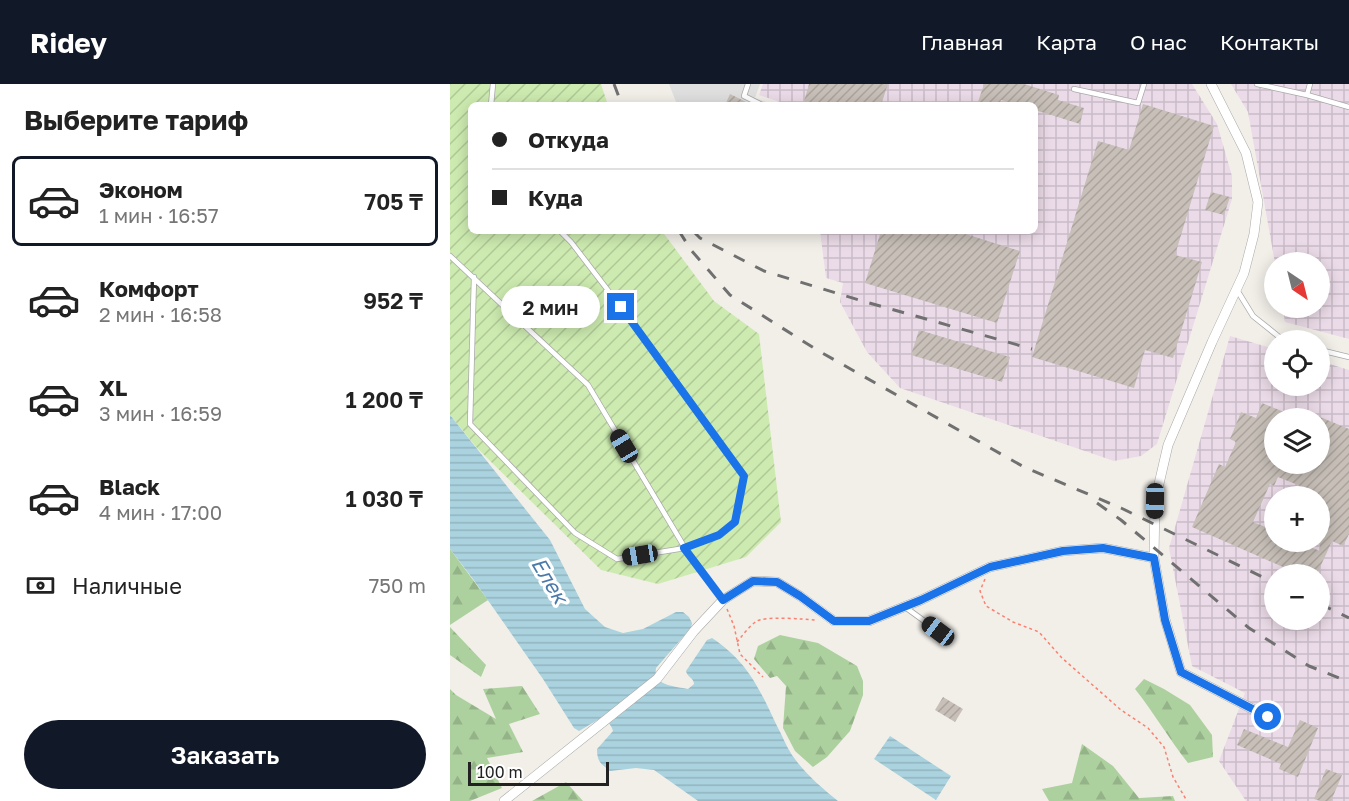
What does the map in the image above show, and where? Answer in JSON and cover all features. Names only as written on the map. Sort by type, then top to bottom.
[{"type":"street","points":[[1210,84],[1246,153],[1258,202],[1254,234],[1244,273],[1168,445],[1155,501],[1154,558],[1165,620],[1181,672],[1268,717]]},
{"type":"street","points":[[504,801],[657,679],[694,631],[723,600],[753,581],[777,582],[834,621],[869,621],[905,607],[990,567],[1063,551],[1103,548],[1154,558]]},
{"type":"lane","points":[[491,102],[493,84]]},
{"type":"lane","points":[[748,84],[744,96],[756,102]]},
{"type":"lane","points":[[1074,89],[1138,103],[1144,84]]},
{"type":"lane","points":[[1257,84],[1349,107]]},
{"type":"lane","points":[[1307,96],[1310,84]]},
{"type":"lane","points":[[474,277],[470,424],[575,533],[618,559],[684,548],[719,535],[735,522],[744,476],[633,323],[572,242],[563,234]]},
{"type":"lane","points":[[450,256],[588,385],[684,548],[723,600]]},
{"type":"lane","points":[[1236,290],[1253,316],[1270,330]]},
{"type":"lane","points":[[1330,352],[1349,357]]},
{"type":"lane","points":[[905,607],[938,631]]},
{"type":"path","points":[[990,567],[980,591],[986,606],[1013,622],[1039,632],[1062,658],[1121,710],[1148,728],[1164,747],[1173,777],[1187,801]]},
{"type":"path","points":[[723,600],[734,626],[740,654],[763,677]]},
{"type":"path","points":[[737,642],[747,629],[759,620],[787,618],[834,621]]},
{"type":"shaded area","points":[[669,84],[760,84],[755,98],[766,102],[676,102]]},
{"type":"shaded area","points":[[763,84],[1192,84],[1217,124],[1232,176],[1232,199],[1157,444],[1141,456],[1114,461],[900,388],[867,352],[840,302],[843,283],[826,278],[820,234],[1038,234],[1038,102],[780,102],[759,95]]},
{"type":"shaded area","points":[[1231,84],[1349,84],[1349,339],[1330,334],[1330,330],[1315,330],[1285,322],[1284,318],[1330,318],[1330,252],[1273,252],[1248,112]]},
{"type":"shaded area","points":[[1230,336],[1264,346],[1264,396],[1330,396],[1330,364],[1349,370],[1349,801],[1246,801],[1219,761],[1245,693],[1192,666],[1169,548]]},
{"type":"green space","points":[[450,84],[601,84],[607,102],[468,102],[468,234],[664,234],[714,301],[759,334],[781,522],[746,557],[658,584],[601,570],[477,448],[450,415]]},
{"type":"green space","points":[[450,549],[488,600],[450,625]]},
{"type":"green space","points":[[450,627],[486,665],[481,677],[450,655]]},
{"type":"green space","points":[[780,635],[818,643],[857,666],[863,681],[863,695],[850,731],[827,757],[813,767],[795,751],[783,728],[786,686],[777,676],[770,678],[754,659],[758,646]]},
{"type":"green space","points":[[1144,679],[1190,705],[1212,735],[1213,757],[1188,763],[1135,689]]},
{"type":"green space","points":[[522,686],[540,714],[509,724],[523,752],[487,758],[502,788],[470,801],[450,801],[450,689],[496,719],[483,689]]},
{"type":"green space","points":[[1082,744],[1113,766],[1139,798],[1173,796],[1175,801],[1049,801],[1042,789],[1072,783]]},
{"type":"green space","points":[[566,782],[583,801],[532,801]]},
{"type":"water","name":"Елек","points":[[450,415],[550,540],[585,609],[605,627],[623,633],[643,629],[676,612],[683,612],[692,623],[691,628],[656,668],[656,674],[661,682],[688,689],[694,684],[686,671],[707,640],[712,638],[744,666],[797,762],[838,801],[698,801],[654,770],[636,768],[610,771],[602,764],[597,749],[613,731],[610,725],[601,718],[579,731],[574,728],[543,679],[450,549]]},
{"type":"water","points":[[890,736],[951,776],[936,800],[874,759]]},
{"type":"building","points":[[809,84],[888,84],[882,102],[804,102]]},
{"type":"building","points":[[984,84],[1024,84],[1059,95],[1058,100],[1084,108],[1080,124],[1038,111],[1038,102],[1001,100],[1000,102],[978,102]]},
{"type":"building","points":[[730,94],[746,102],[726,102]]},
{"type":"building","points":[[1143,104],[1214,126],[1175,255],[1202,262],[1173,358],[1145,350],[1134,388],[1032,357],[1098,141],[1129,150]]},
{"type":"building","points":[[1211,192],[1230,197],[1224,215],[1205,210]]},
{"type":"building","points":[[880,234],[966,234],[1020,251],[997,323],[865,283]]},
{"type":"building","points":[[919,330],[1010,357],[1002,382],[911,355]]},
{"type":"building","points":[[1262,403],[1274,408],[1264,408],[1264,474],[1330,474],[1330,421],[1349,429],[1349,534],[1343,546],[1332,541],[1330,545],[1330,486],[1300,486],[1278,477],[1274,486],[1270,484],[1264,486],[1264,497],[1253,522],[1264,526],[1264,552],[1327,552],[1322,564],[1276,564],[1192,527],[1219,464],[1225,467],[1236,442],[1230,439],[1241,412],[1256,418]]},
{"type":"building","points":[[943,697],[963,709],[955,722],[935,710]]},
{"type":"building","points":[[1300,720],[1318,728],[1298,777],[1279,769],[1281,764],[1237,745],[1244,729],[1288,747]]},
{"type":"building","points":[[1326,769],[1342,775],[1331,801],[1320,801],[1314,799]]},
{"type":"railway","points":[[614,84],[621,102]]},
{"type":"railway","points":[[681,234],[691,250],[730,295],[817,350],[1024,467],[1121,508],[1264,578]]},
{"type":"railway","points":[[696,234],[764,271],[1032,349]]},
{"type":"railway","points":[[1097,503],[1121,520],[1249,628],[1309,666],[1349,682]]},
{"type":"railway","points":[[1330,609],[1349,618]]},
{"type":"route","points":[[621,307],[744,476],[735,522],[719,535],[684,548],[723,600],[753,581],[777,582],[834,621],[869,621],[921,600],[990,567],[1063,551],[1103,548],[1154,558],[1165,620],[1181,672],[1268,717]]}]
